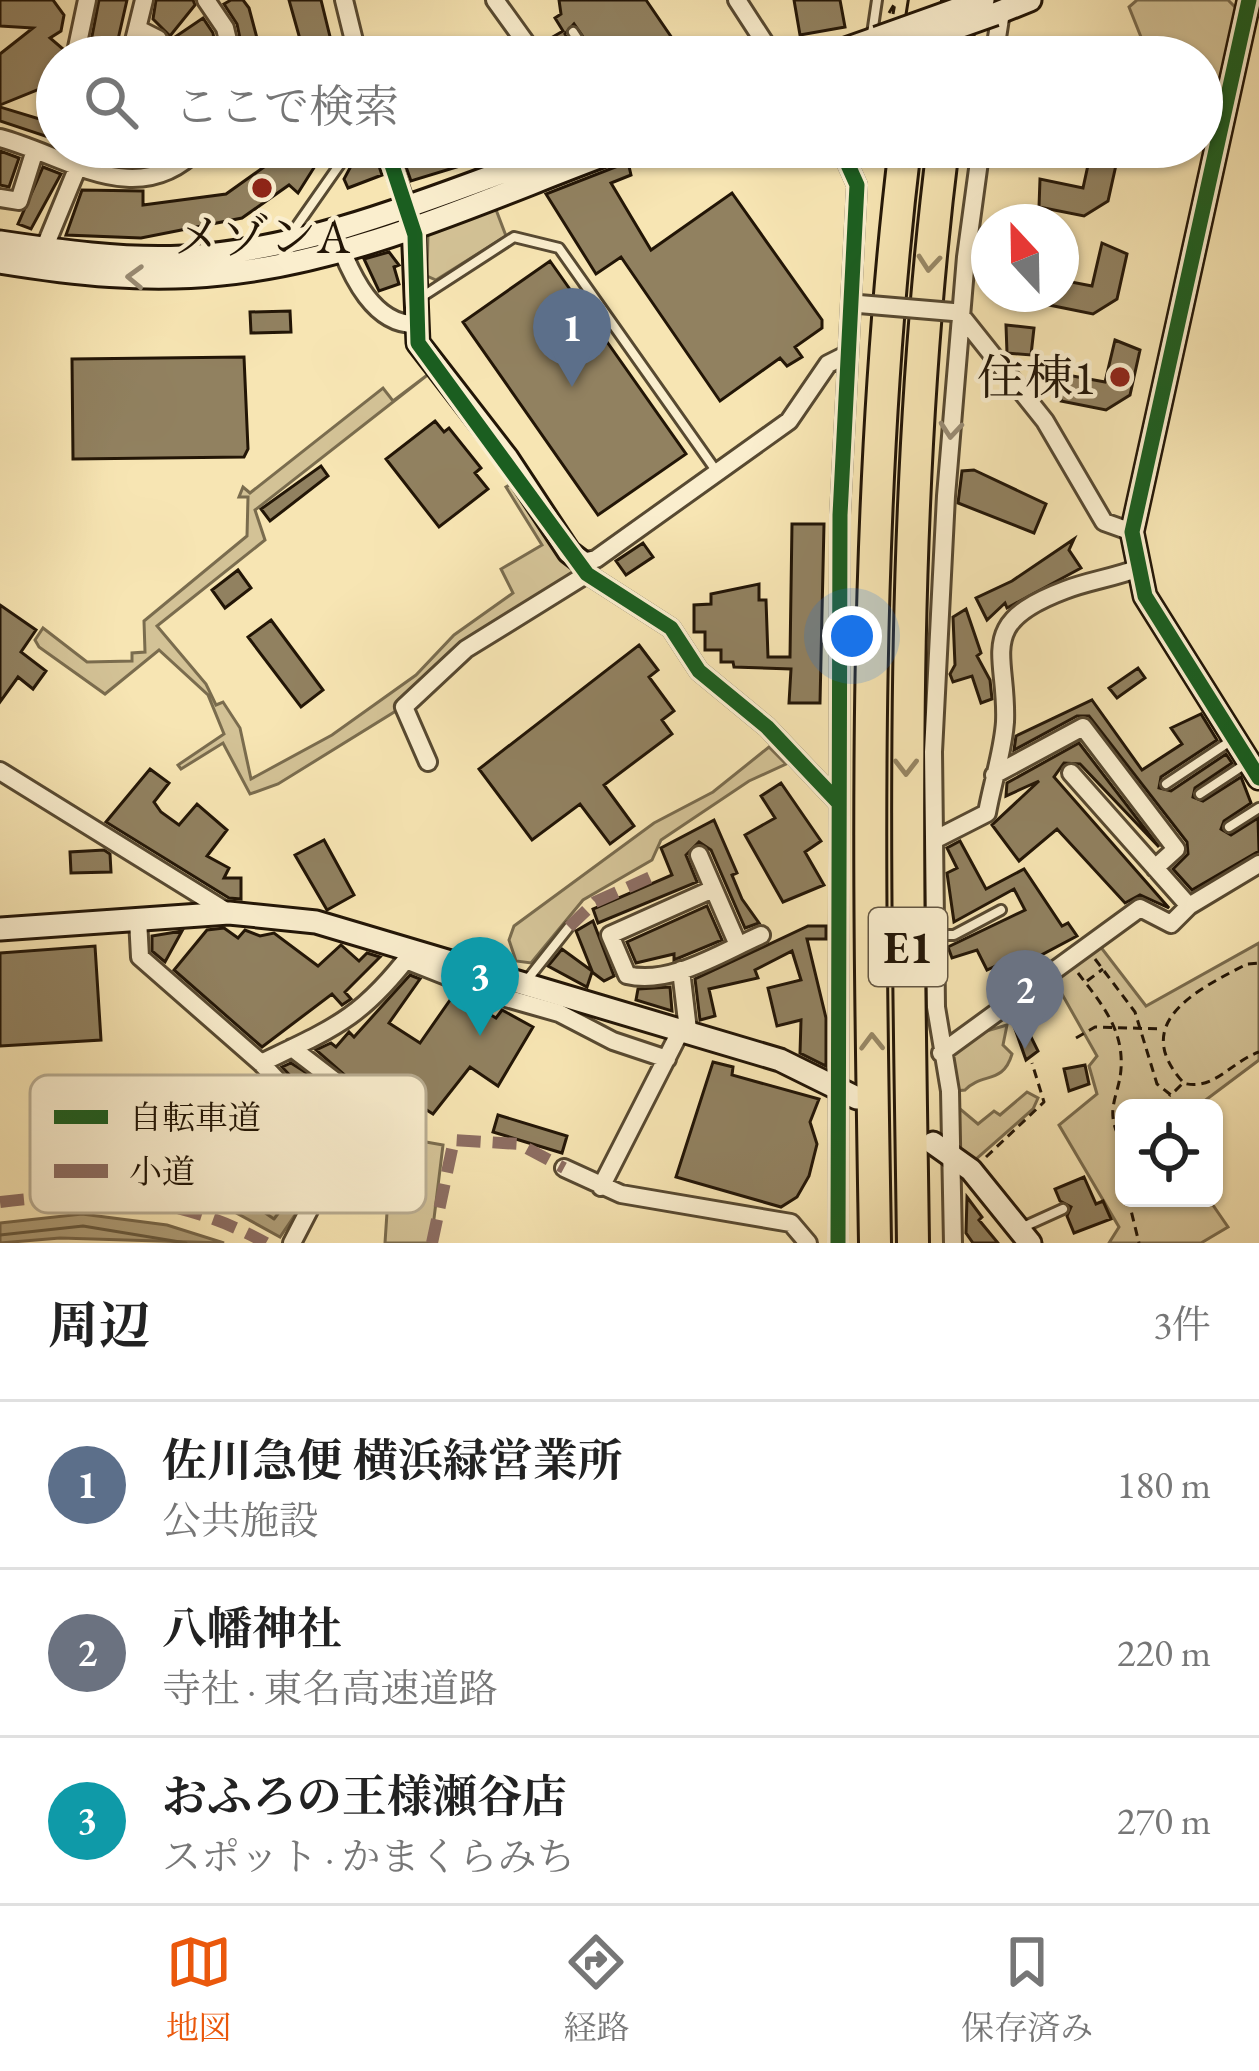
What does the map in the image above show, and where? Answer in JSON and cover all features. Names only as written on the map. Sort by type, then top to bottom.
[{"type":"highway","points":[[919,36],[925,0]]},
{"type":"highway","points":[[957,36],[963,0]]},
{"type":"highway","name":"E1","points":[[875,1243],[870,647],[884,348],[903,168]]},
{"type":"highway","name":"E1","points":[[913,1243],[906,650],[921,347],[941,168]]},
{"type":"street","points":[[79,36],[86,0]]},
{"type":"street","points":[[136,36],[144,0]]},
{"type":"street","points":[[206,0],[227,36]]},
{"type":"street","points":[[344,0],[353,36]]},
{"type":"street","points":[[495,0],[521,36]]},
{"type":"street","points":[[737,0],[760,36]]},
{"type":"street","points":[[888,36],[1030,0]]},
{"type":"street","points":[[1223,118],[1249,0]]},
{"type":"street","points":[[138,29],[152,36]]},
{"type":"street","points":[[0,138],[35,150],[19,201],[0,198]]},
{"type":"street","points":[[44,249],[76,169],[132,180],[168,168]]},
{"type":"street","points":[[393,168],[409,215],[418,343],[507,458],[569,552],[671,628],[699,671],[767,727],[838,802]]},
{"type":"street","points":[[409,215],[521,168]]},
{"type":"street","points":[[0,262],[86,274],[185,277],[253,270],[559,168]]},
{"type":"street","points":[[838,1243],[848,1093],[838,802],[845,355],[854,303],[856,185],[849,168]]},
{"type":"street","points":[[952,1243],[942,1148],[950,1091],[941,1053],[936,935],[936,663],[957,312],[978,168]]},
{"type":"street","points":[[1212,168],[1132,532],[1136,569],[1154,614],[1254,770]]},
{"type":"street","points":[[0,242],[180,257],[338,240]]},
{"type":"street","points":[[338,240],[367,297],[390,321],[414,313]]},
{"type":"street","points":[[854,303],[957,312],[1046,421],[1104,522],[1132,532]]},
{"type":"street","points":[[428,762],[404,707],[466,649],[789,421],[828,364],[845,355]]},
{"type":"street","points":[[935,839],[987,813],[1005,722],[997,654],[1004,632],[1067,589],[1094,586],[1136,569]]},
{"type":"street","points":[[994,775],[1083,727],[1176,849],[1155,868]]},
{"type":"street","points":[[0,770],[229,914]]},
{"type":"street","points":[[1071,772],[1189,906]]},
{"type":"street","points":[[699,855],[738,945]]},
{"type":"street","points":[[941,1053],[1140,908],[1171,923],[1189,906],[1259,865]]},
{"type":"street","points":[[713,889],[610,935],[627,975],[642,979],[681,970],[761,935]]},
{"type":"street","points":[[0,929],[229,914],[316,922],[410,955],[492,994],[545,1007],[613,1041],[667,1059]]},
{"type":"street","points":[[138,919],[140,957],[272,1075]]},
{"type":"street","points":[[410,955],[526,981],[685,1029],[780,1060],[848,1093]]},
{"type":"street","points":[[261,1063],[357,1015],[376,999],[410,955]]},
{"type":"street","points":[[601,1187],[685,1029],[681,970]]},
{"type":"street","points":[[292,1048],[327,1075]]},
{"type":"street","points":[[942,1148],[971,1170],[1025,1236]]},
{"type":"street","points":[[564,1168],[601,1187],[790,1223],[808,1243]]},
{"type":"street","points":[[292,1243],[308,1213]]},
{"type":"lane","points":[[877,0],[880,36]]},
{"type":"lane","points":[[573,32],[576,36]]},
{"type":"lane","points":[[285,243],[337,168]]},
{"type":"lane","points":[[414,313],[514,237],[559,248],[717,472]]},
{"type":"lane","points":[[1166,784],[1234,739]]},
{"type":"lane","points":[[1200,794],[1254,770]]},
{"type":"lane","points":[[1228,827],[1259,808]]},
{"type":"lane","points":[[936,935],[954,935],[1001,910]]},
{"type":"lane","points":[[526,981],[569,927]]},
{"type":"lane","points":[[1025,1236],[1063,1209]]},
{"type":"path","points":[[1086,948],[1142,1028],[1156,1084],[1171,1095]]},
{"type":"path","points":[[1069,960],[1114,1027],[1121,1071],[1110,1114],[1115,1125]]},
{"type":"path","points":[[1259,963],[1247,964],[1184,1000],[1164,1029],[1164,1046],[1184,1083],[1196,1086],[1214,1081],[1234,1062],[1259,1052]]},
{"type":"path","points":[[1085,982],[1103,969]]},
{"type":"path","points":[[1076,1038],[1095,1028],[1164,1029]]},
{"type":"path","points":[[971,1170],[1044,1102],[1032,1063]]},
{"type":"path","points":[[1168,1099],[1184,1083]]},
{"type":"path","points":[[1130,1207],[1138,1243]]},
{"type":"shaded area","points":[[1137,0],[1228,0],[1237,9],[1223,66],[1223,36],[1141,36],[1129,7]]},
{"type":"shaded area","points":[[495,207],[506,236],[436,280],[427,276],[428,232]]},
{"type":"shaded area","points":[[430,373],[255,510],[265,540],[157,626],[206,684],[216,705],[223,702],[240,728],[251,779],[332,735],[416,675],[454,635],[513,593],[501,569],[542,545],[506,487],[516,481],[578,572],[397,703],[399,709],[278,784],[250,794],[223,743],[181,769],[178,765],[224,734],[208,695],[159,650],[105,694],[39,647],[35,640],[43,628],[87,662],[132,661],[132,653],[145,652],[144,621],[247,536],[248,497],[239,497],[243,487],[250,493],[383,388],[393,401]]},
{"type":"shaded area","points":[[769,747],[786,764],[749,781],[661,840],[652,860],[583,900],[531,963],[516,961],[509,940],[514,926],[654,823],[713,792]]},
{"type":"shaded area","points":[[1259,943],[1259,1060],[1207,1099],[1115,1099],[1115,1207],[1214,1207],[1228,1227],[1201,1243],[1109,1243],[1119,1227],[1059,1125],[1097,1094],[1089,1066],[1097,1056],[1054,980],[1100,946],[1146,1006]]},
{"type":"shaded area","points":[[1007,1025],[1003,1045],[1012,1054],[1003,1070],[965,1090],[945,1092],[949,1042]]},
{"type":"shaded area","points":[[1027,1092],[1038,1098],[1033,1109],[974,1161],[957,1151],[959,1108],[978,1124],[994,1111],[1000,1115]]},
{"type":"shaded area","points":[[426,1142],[443,1145],[431,1243],[385,1243],[387,1213],[426,1213]]},
{"type":"water","points":[[236,1213],[296,1213],[280,1237]]},
{"type":"water","points":[[82,1214],[167,1225],[224,1243],[60,1238],[0,1243],[0,1223]]},
{"type":"building","points":[[0,0],[53,0],[64,15],[61,31],[36,36],[36,90],[0,105],[0,54],[33,28],[0,26]]},
{"type":"building","points":[[99,0],[127,0],[119,36],[92,36]]},
{"type":"building","points":[[156,0],[193,0],[195,5],[170,36],[153,19]]},
{"type":"building","points":[[243,0],[256,36],[240,36],[224,4]]},
{"type":"building","points":[[289,0],[321,0],[330,36],[299,36]]},
{"type":"building","points":[[559,0],[646,0],[671,36],[582,36],[574,24],[566,36],[554,36],[563,31],[555,18],[561,14]]},
{"type":"building","points":[[794,0],[840,0],[845,27],[800,35]]},
{"type":"building","points":[[203,18],[214,36],[176,36]]},
{"type":"building","points":[[0,107],[36,118],[36,133],[0,121]]},
{"type":"building","points":[[0,151],[19,158],[9,187],[0,185]]},
{"type":"building","points":[[43,168],[61,174],[31,229],[18,224]]},
{"type":"building","points":[[263,168],[314,168],[298,193],[289,185],[242,218],[141,238],[66,235],[82,190],[143,191],[143,205],[226,194]]},
{"type":"building","points":[[350,168],[380,168],[382,175],[348,188],[344,179]]},
{"type":"building","points":[[406,168],[453,168],[411,181]]},
{"type":"building","points":[[613,168],[629,168],[631,175],[611,183],[651,250],[732,193],[822,320],[822,328],[795,347],[802,357],[787,366],[780,358],[720,401],[621,257],[596,274],[546,194]]},
{"type":"building","points":[[1087,168],[1115,168],[1108,201],[1084,216],[1079,215],[1079,204],[1039,204],[1040,179],[1083,188]]},
{"type":"building","points":[[1102,243],[1127,254],[1117,299],[1093,314],[1079,311],[1079,283],[1092,286]]},
{"type":"building","points":[[389,252],[399,265],[394,267],[399,284],[379,291],[364,259]]},
{"type":"building","points":[[550,261],[686,454],[598,515],[463,322]]},
{"type":"building","points":[[290,311],[291,332],[251,333],[250,312]]},
{"type":"building","points":[[1006,325],[1034,328],[1031,355],[1007,353]]},
{"type":"building","name":"住棟1","points":[[1115,340],[1140,350],[1130,395],[1106,410],[1061,401],[1062,374],[1105,382]]},
{"type":"building","points":[[244,357],[248,449],[244,457],[73,459],[72,359]]},
{"type":"building","points":[[435,421],[444,432],[449,428],[481,468],[475,473],[488,489],[439,527],[386,459]]},
{"type":"building","points":[[321,466],[328,476],[270,521],[261,509]]},
{"type":"building","points":[[974,470],[1046,504],[1034,533],[958,503],[962,471]]},
{"type":"building","points":[[792,524],[824,524],[820,703],[789,703],[791,669],[734,667],[733,662],[721,662],[721,650],[705,650],[705,632],[694,632],[694,605],[711,604],[711,594],[759,584],[759,600],[766,600],[768,657],[790,657]]},
{"type":"building","points":[[1074,539],[1069,550],[1081,568],[1007,608],[1005,603],[987,620],[976,598],[1012,581]]},
{"type":"building","points":[[643,543],[653,557],[626,575],[616,561]]},
{"type":"building","points":[[238,570],[251,588],[225,608],[212,590]]},
{"type":"building","points":[[0,605],[36,630],[21,652],[46,671],[33,689],[18,677],[0,702]]},
{"type":"building","points":[[966,609],[981,653],[977,656],[990,680],[992,699],[981,703],[972,676],[953,682],[950,674],[955,665],[953,617]]},
{"type":"building","points":[[271,620],[323,690],[301,707],[248,637]]},
{"type":"building","points":[[639,645],[658,670],[649,677],[674,711],[662,720],[672,734],[604,785],[634,826],[610,844],[580,804],[532,840],[479,769]]},
{"type":"building","points":[[1138,668],[1145,678],[1117,698],[1109,688]]},
{"type":"building","points":[[1092,700],[1142,770],[1182,744],[1171,728],[1201,714],[1217,740],[1161,777],[1159,788],[1171,791],[1226,754],[1232,763],[1195,788],[1193,797],[1203,801],[1241,777],[1251,803],[1224,821],[1221,829],[1231,835],[1258,818],[1259,851],[1192,890],[1173,869],[1188,854],[1187,842],[1089,716],[1077,716],[1014,750],[1016,736]]},
{"type":"building","points":[[1079,743],[1159,847],[1080,764],[1064,763],[1054,777],[1169,908],[1140,895],[1125,903],[1057,829],[1019,861],[992,825],[1039,781],[1006,796],[1007,783]]},
{"type":"building","points":[[150,769],[169,783],[154,802],[161,812],[179,825],[197,804],[227,830],[207,856],[229,868],[224,878],[241,878],[241,899],[229,898],[106,822]]},
{"type":"building","points":[[781,783],[821,841],[805,852],[824,885],[783,902],[745,835],[775,818],[761,796]]},
{"type":"building","points":[[714,820],[737,873],[732,875],[742,899],[759,923],[745,928],[711,850],[699,842],[686,855],[697,882],[598,923],[593,909],[672,875],[661,848]]},
{"type":"building","points":[[324,840],[354,895],[327,910],[295,855]]},
{"type":"building","points":[[960,841],[986,889],[1024,869],[1062,926],[1068,923],[1077,936],[1034,959],[1038,967],[1024,976],[1015,957],[987,970],[977,950],[952,958],[948,947],[1025,910],[1014,889],[954,922],[947,873],[957,868],[947,848]]},
{"type":"building","points":[[104,850],[110,854],[111,872],[71,873],[70,852]]},
{"type":"building","points":[[707,906],[722,940],[674,960],[674,954],[636,963],[627,942]]},
{"type":"building","points":[[593,921],[614,976],[604,981],[592,972],[587,987],[548,966],[562,949],[592,971],[576,931]]},
{"type":"building","points":[[808,926],[826,926],[826,939],[807,939],[826,1018],[826,1066],[800,1053],[801,1020],[777,1026],[768,988],[801,980],[792,951],[755,970],[758,978],[709,989],[715,1016],[700,1020],[695,979]]},
{"type":"building","points":[[224,928],[238,938],[245,930],[260,936],[274,933],[318,966],[341,945],[359,961],[367,953],[380,957],[345,992],[351,999],[342,1005],[332,994],[262,1047],[174,970],[207,930]]},
{"type":"building","points":[[182,931],[165,962],[152,951],[152,936]]},
{"type":"building","points":[[95,946],[101,1040],[0,1046],[0,953]]},
{"type":"building","points":[[410,975],[420,979],[389,1023],[420,1043],[455,993],[496,1018],[502,1010],[533,1027],[498,1086],[470,1067],[433,1114],[426,1110],[426,1075],[344,1075],[316,1050],[331,1043],[336,1047],[349,1032],[354,1037]]},
{"type":"building","points":[[670,987],[672,1011],[636,1000],[638,989]]},
{"type":"building","points":[[1024,1023],[1038,1051],[1026,1060],[1014,1026]]},
{"type":"building","points":[[713,1062],[733,1067],[732,1075],[819,1099],[810,1122],[817,1144],[809,1176],[797,1197],[781,1207],[676,1177]]},
{"type":"building","points":[[291,1063],[310,1075],[290,1075],[282,1067]]},
{"type":"building","points":[[1085,1065],[1089,1084],[1069,1091],[1064,1069]]},
{"type":"building","points":[[498,1115],[567,1136],[562,1153],[493,1132]]},
{"type":"building","points":[[1084,1177],[1096,1204],[1103,1201],[1111,1219],[1074,1233],[1067,1216],[1071,1207],[1060,1201],[1055,1189]]},
{"type":"building","points":[[967,1197],[998,1243],[973,1243],[966,1233]]},
{"type":"marked path","points":[[569,927],[595,902],[660,873]]},
{"type":"marked path","points":[[432,1243],[454,1140],[519,1144],[564,1168]]},
{"type":"marked path","points":[[0,1202],[30,1199]]},
{"type":"marked path","points":[[195,1213],[266,1243]]},
{"type":"cycle path","points":[[1223,118],[1249,0]]},
{"type":"cycle path","points":[[393,168],[415,235],[418,343],[587,574],[671,628],[699,671],[767,727],[838,802]]},
{"type":"cycle path","points":[[838,1243],[840,515],[857,185],[849,168]]},
{"type":"cycle path","points":[[1212,168],[1132,532],[1145,596],[1259,778]]},
{"type":"place","name":"メゾンA","points":[[262,188]]},
{"type":"place","name":"住棟1","points":[[1120,377]]},
{"type":"place","name":"佐川急便 横浜緑営業所","points":[[572,387]]},
{"type":"place","name":"おふろの王様瀬谷店","points":[[480,1036]]},
{"type":"place","name":"八幡神社","points":[[1025,1049]]}]
